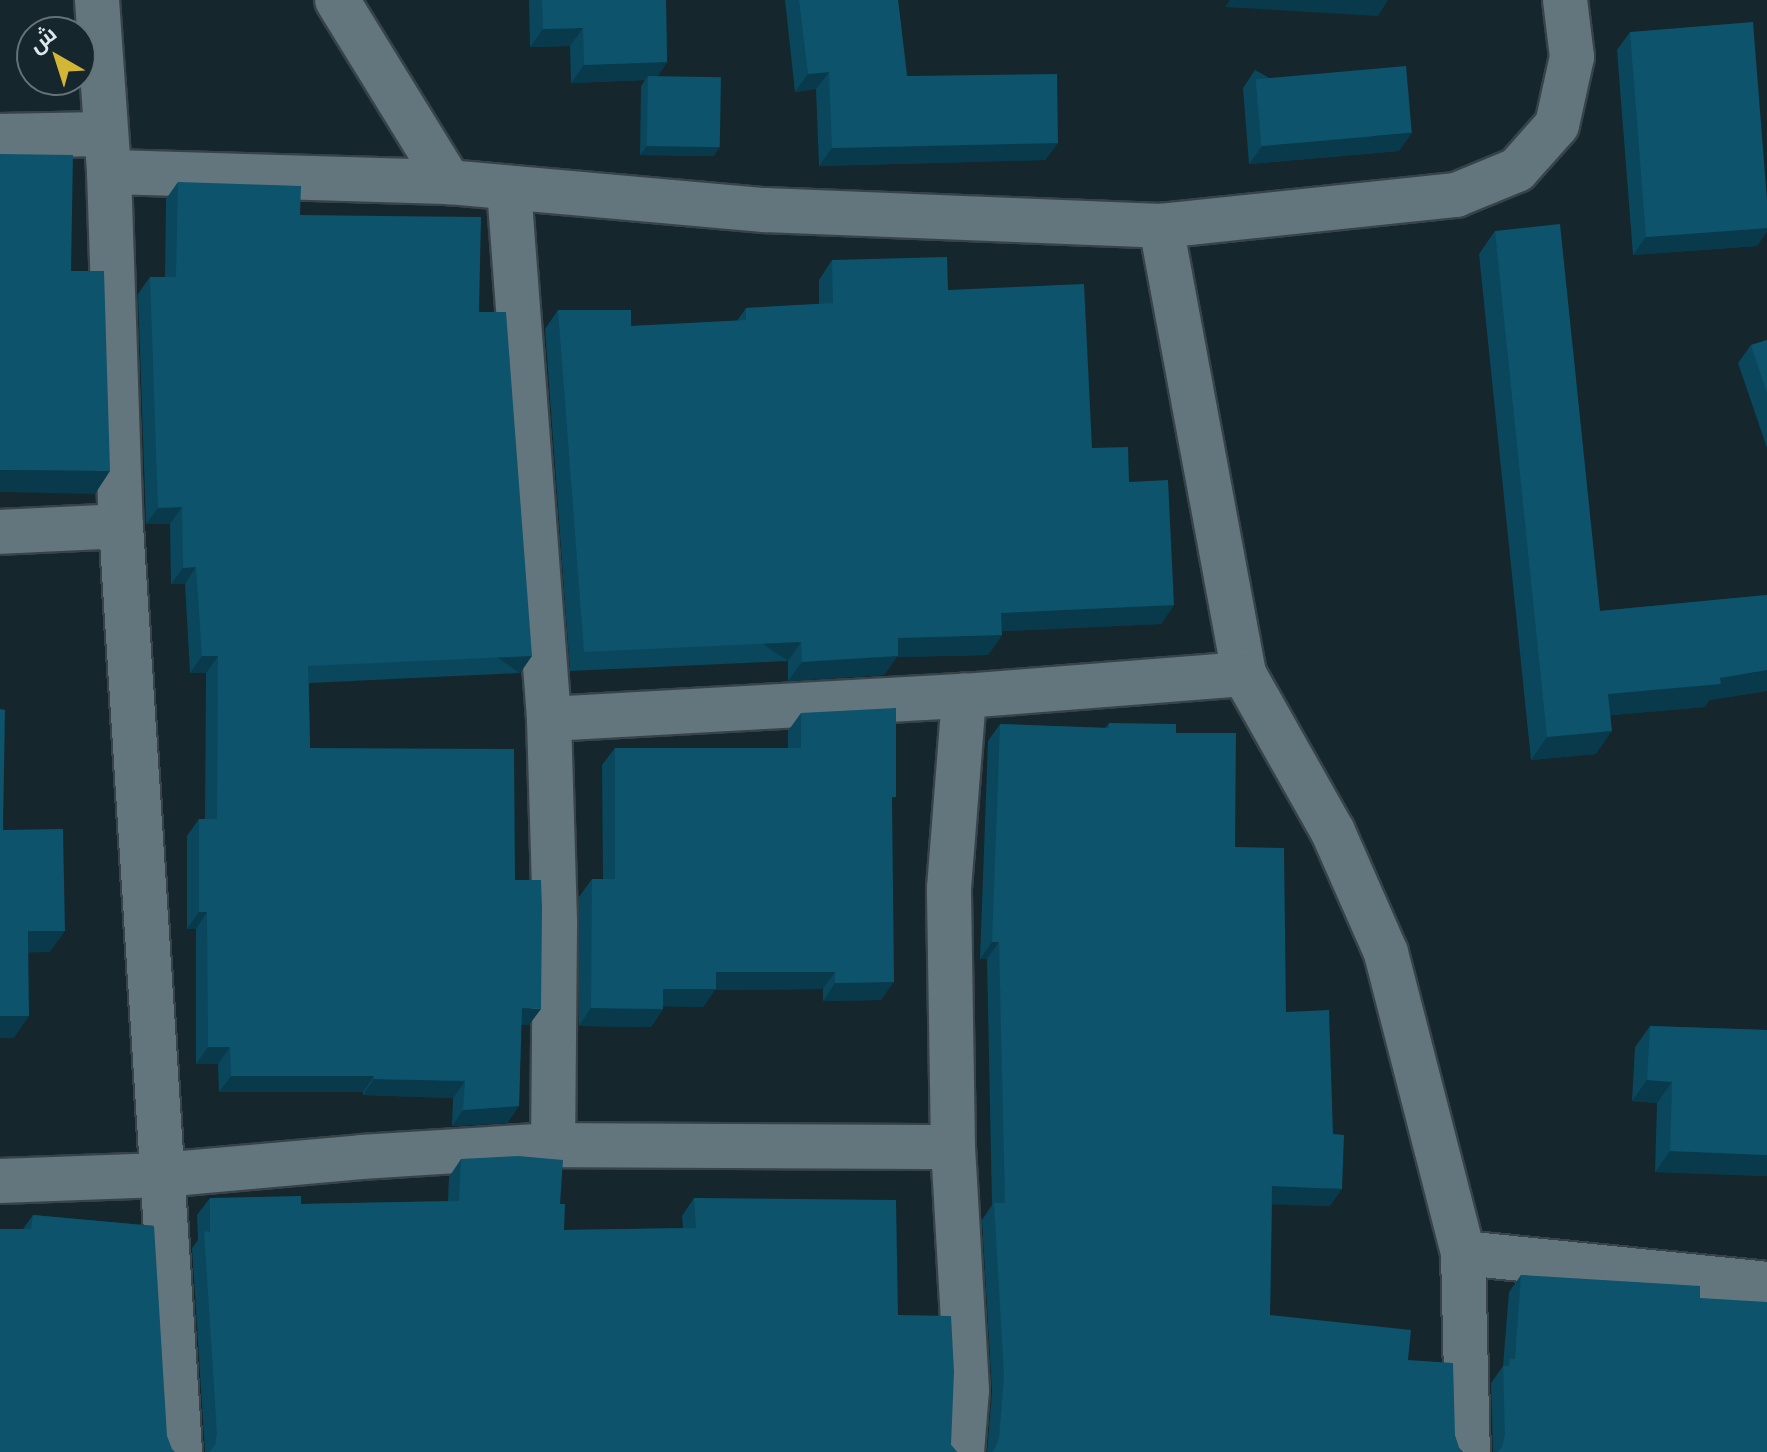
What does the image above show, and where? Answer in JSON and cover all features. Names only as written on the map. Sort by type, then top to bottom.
[{"type":"street","points":[[97,0],[107,153],[121,526],[140,786],[180,1452]]},
{"type":"street","points":[[337,0],[449,182]]},
{"type":"street","points":[[0,136],[107,153],[765,210],[1161,226],[1456,195],[1517,170],[1557,125],[1572,57],[1565,0]]},
{"type":"street","points":[[509,189],[549,719],[555,924],[553,1145]]},
{"type":"street","points":[[1161,226],[1244,674],[1333,832],[1386,953],[1463,1253],[1468,1452]]},
{"type":"street","points":[[0,532],[121,526]]},
{"type":"street","points":[[549,719],[964,696],[1244,674]]},
{"type":"street","points":[[962,1452],[967,1390],[953,1147],[949,888],[964,696]]},
{"type":"street","points":[[0,1181],[161,1175],[361,1157],[553,1145],[953,1147]]},
{"type":"street","points":[[1463,1253],[1767,1284]]},
{"type":"building","points":[[542,0],[666,0],[667,62],[584,65],[583,28],[543,29]]},
{"type":"building","points":[[799,0],[898,0],[907,76],[1057,74],[1058,143],[832,148],[829,72],[808,74]]},
{"type":"building","points":[[1753,22],[1767,228],[1646,237],[1630,32]]},
{"type":"building","points":[[1406,66],[1412,133],[1261,146],[1256,79]]},
{"type":"building","points":[[648,76],[721,77],[720,147],[647,146]]},
{"type":"building","points":[[0,154],[73,155],[71,271],[104,271],[110,471],[0,470]]},
{"type":"building","points":[[178,182],[301,186],[300,215],[481,217],[479,312],[506,312],[532,656],[308,666],[310,748],[514,749],[515,880],[541,880],[542,908],[541,1009],[522,1008],[519,1106],[463,1110],[465,1081],[374,1079],[374,1076],[231,1076],[230,1047],[208,1047],[207,912],[199,912],[199,819],[217,819],[218,656],[202,656],[196,567],[183,568],[182,507],[158,508],[150,277],[176,277]]},
{"type":"building","points":[[1560,224],[1600,611],[1767,595],[1767,670],[1720,678],[1721,684],[1608,694],[1612,731],[1547,737],[1495,231]]},
{"type":"building","points":[[947,257],[948,290],[1084,284],[1092,448],[1128,447],[1129,482],[1168,480],[1174,605],[1001,613],[1002,635],[898,638],[898,656],[802,662],[801,642],[584,652],[558,310],[631,310],[631,326],[746,320],[746,308],[833,303],[832,260]]},
{"type":"building","points":[[1767,340],[1767,393],[1751,345]]},
{"type":"building","points":[[896,708],[896,797],[892,797],[894,982],[835,983],[835,972],[716,972],[716,989],[663,989],[663,1009],[591,1008],[592,879],[615,879],[615,748],[801,748],[801,713]]},
{"type":"building","points":[[0,709],[5,710],[3,830],[63,829],[65,931],[28,931],[29,1016],[0,1016]]},
{"type":"building","points":[[1109,723],[1176,724],[1176,733],[1236,733],[1235,847],[1284,848],[1286,1012],[1329,1010],[1333,1134],[1344,1135],[1342,1189],[1272,1186],[1270,1315],[1411,1330],[1408,1360],[1453,1363],[1455,1436],[1463,1452],[991,1452],[999,1438],[1004,1375],[994,1203],[1005,1203],[999,942],[992,942],[1000,724],[1109,728]]},
{"type":"building","points":[[1650,1026],[1767,1030],[1767,1155],[1670,1151],[1672,1082],[1647,1080]]},
{"type":"building","points":[[518,1156],[563,1160],[560,1204],[565,1204],[564,1230],[696,1228],[694,1198],[896,1200],[898,1315],[951,1316],[954,1372],[951,1445],[957,1452],[209,1452],[215,1445],[217,1434],[204,1231],[210,1232],[210,1198],[301,1196],[301,1204],[459,1201],[461,1159]]},
{"type":"building","points":[[33,1215],[154,1226],[167,1436],[175,1452],[0,1452],[0,1229],[31,1229]]},
{"type":"building","points":[[1521,1275],[1700,1286],[1700,1298],[1767,1302],[1767,1452],[1497,1452],[1505,1435],[1503,1366],[1509,1366],[1510,1359],[1515,1359]]}]
